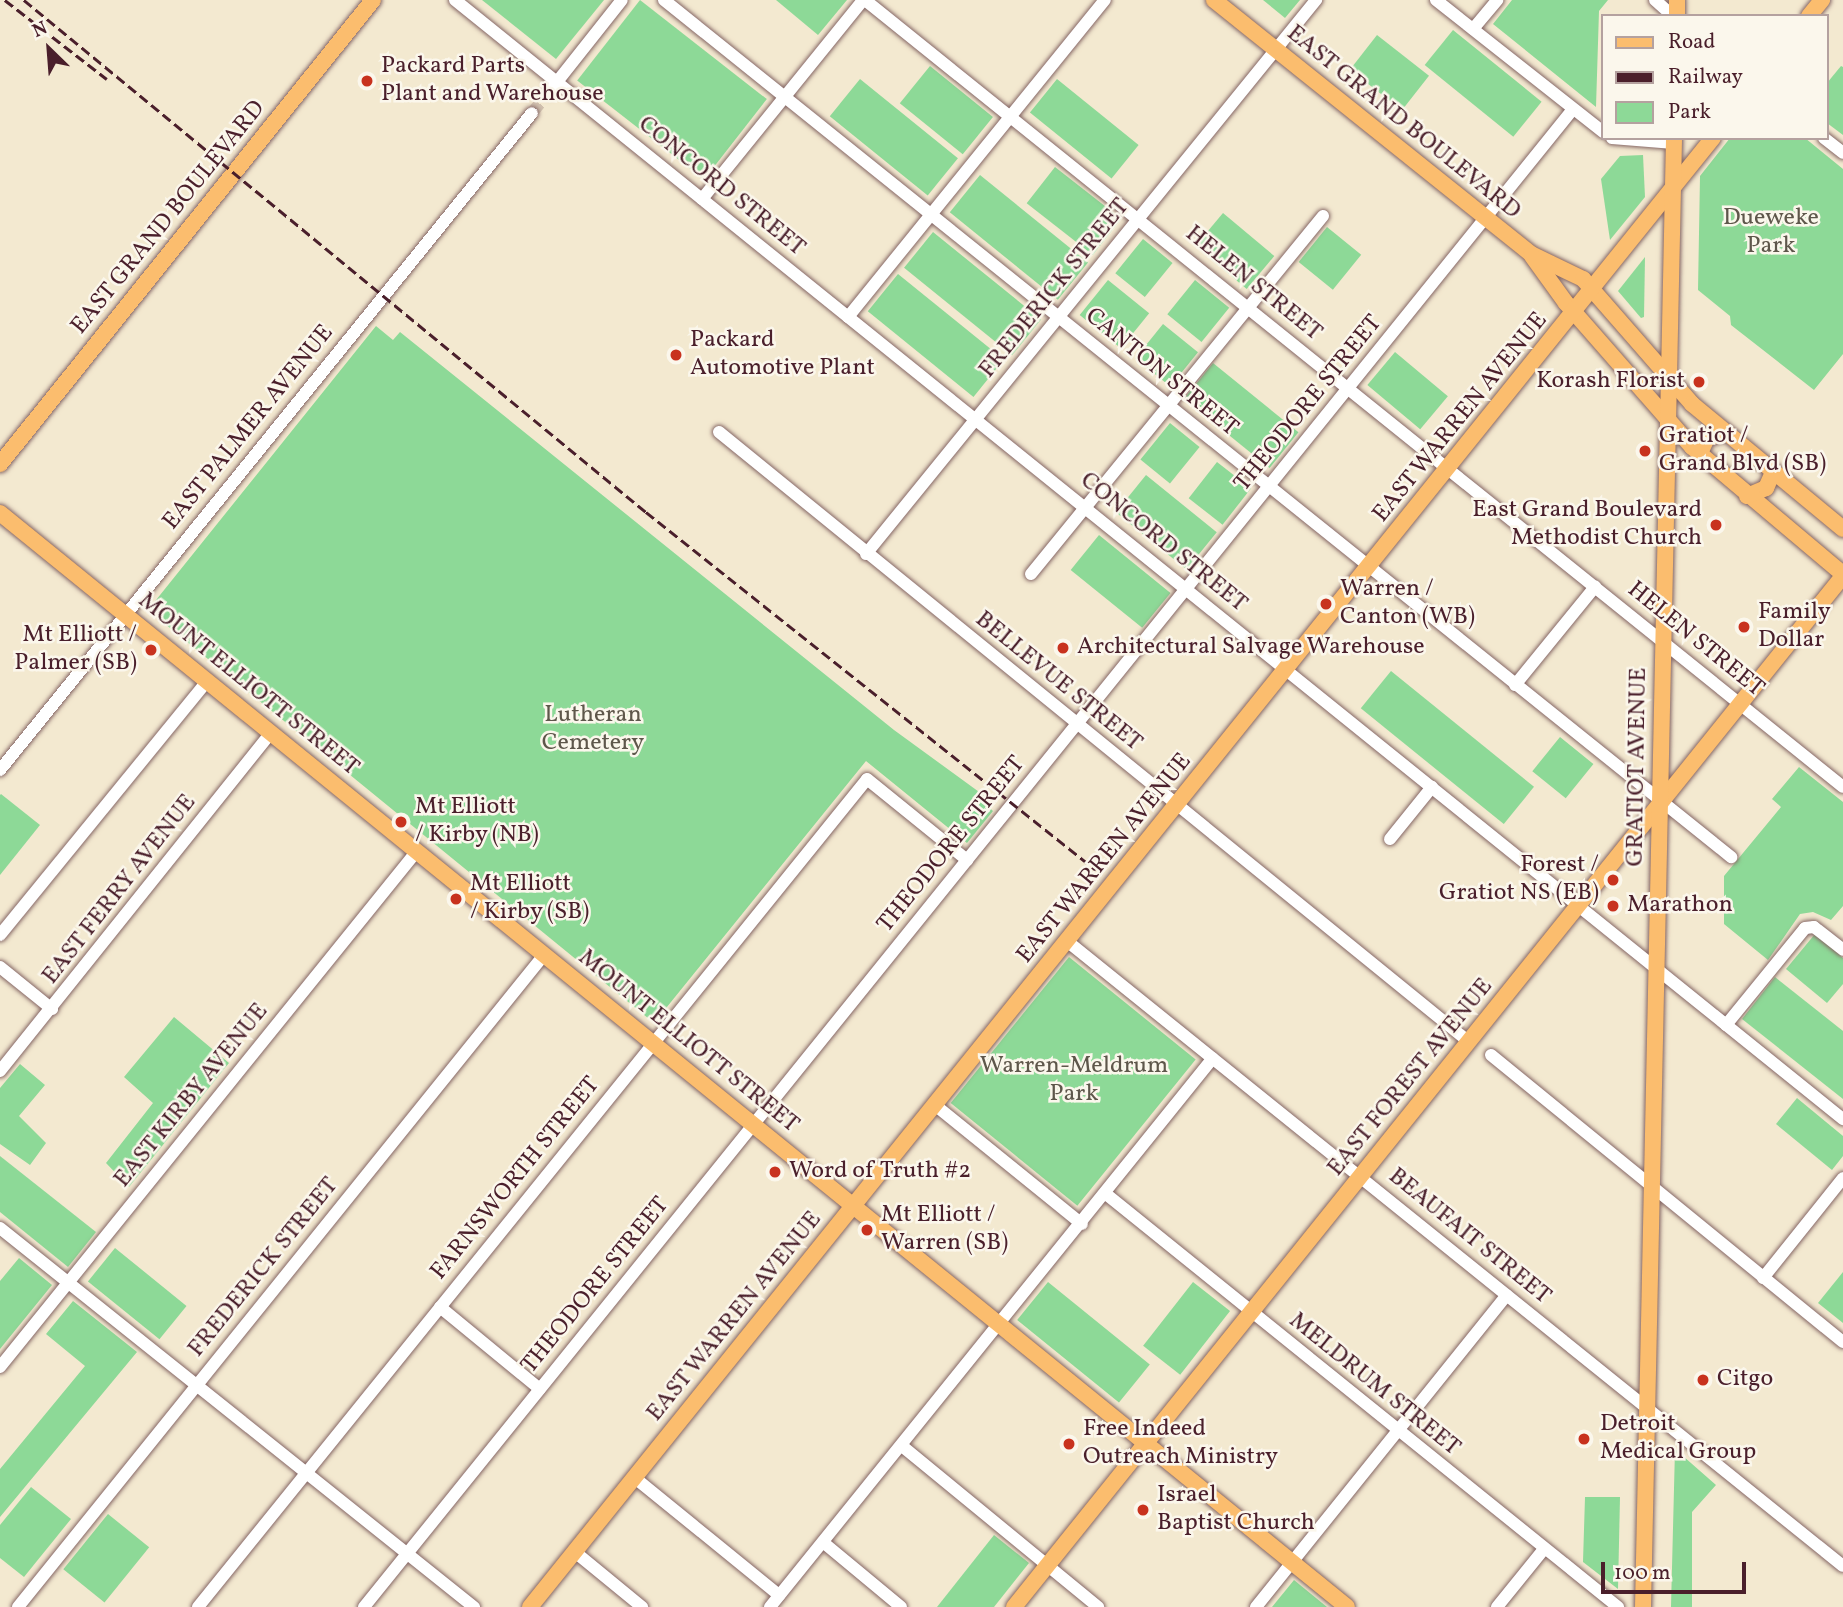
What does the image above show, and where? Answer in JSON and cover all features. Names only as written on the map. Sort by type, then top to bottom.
[{"type":"main road","name":"EAST GRAND BOULEVARD","points":[[0,464],[373,0]]},
{"type":"main road","name":"EAST GRAND BOULEVARD","points":[[1214,0],[1531,254],[1583,279],[1725,433],[1843,529]]},
{"type":"main road","name":"GRATIOT AVENUE","points":[[1643,1607],[1674,140]]},
{"type":"main road","name":"EAST WARREN AVENUE","points":[[530,1607],[1575,313],[1711,140]]},
{"type":"main road","name":"EAST GRAND BOULEVARD","points":[[1531,254],[1575,313],[1699,455],[1843,575]]},
{"type":"main road","points":[[1600,341],[1606,322],[1622,321]]},
{"type":"main road","points":[[1699,455],[1707,438],[1725,433]]},
{"type":"main road","points":[[1747,496],[1766,488],[1773,472]]},
{"type":"main road","name":"MOUNT ELLIOTT STREET","points":[[0,513],[1347,1607]]},
{"type":"main road","name":"EAST FOREST AVENUE","points":[[1014,1607],[1843,575]]},
{"type":"street","name":"CONCORD STREET","points":[[455,0],[553,87],[702,199],[1843,1119]]},
{"type":"street","points":[[553,87],[622,0]]},
{"type":"street","name":"CANTON STREET","points":[[664,0],[1731,857]]},
{"type":"street","points":[[702,199],[864,0]]},
{"type":"street","name":"HELEN STREET","points":[[864,0],[1843,787]]},
{"type":"street","points":[[848,317],[1105,0]]},
{"type":"street","name":"FREDERICK STREET","points":[[866,554],[1316,0]]},
{"type":"street","points":[[1436,0],[1602,131]]},
{"type":"street","points":[[1473,29],[1497,0]]},
{"type":"street","points":[[1655,0],[1672,14]]},
{"type":"street","name":"THEODORE STREET","points":[[364,1607],[1573,109]]},
{"type":"street","name":"EAST PALMER AVENUE","points":[[0,770],[532,113]]},
{"type":"street","points":[[1827,140],[1843,153]]},
{"type":"street","points":[[1031,574],[1324,216]]},
{"type":"street","name":"BELLEVUE STREET","points":[[719,432],[1469,1042]]},
{"type":"street","points":[[1515,685],[1595,587]]},
{"type":"street","points":[[0,935],[207,681]]},
{"type":"street","name":"EAST FERRY AVENUE","points":[[0,1072],[271,733]]},
{"type":"street","name":"FARNSWORTH STREET","points":[[198,1607],[867,779],[967,860]]},
{"type":"street","points":[[1390,839],[1432,787]]},
{"type":"street","name":"EAST KIRBY AVENUE","points":[[0,1367],[417,851]]},
{"type":"street","points":[[1726,1025],[1805,928],[1811,926],[1843,950]]},
{"type":"street","name":"BEAUFAIT STREET","points":[[1068,941],[1843,1566]]},
{"type":"street","name":"FREDERICK STREET","points":[[18,1607],[544,955]]},
{"type":"street","points":[[0,967],[52,1009]]},
{"type":"street","points":[[1491,1055],[1652,1189],[1843,1342]]},
{"type":"street","points":[[770,1607],[1082,1224],[1213,1058]]},
{"type":"street","points":[[935,1105],[1082,1224]]},
{"type":"street","points":[[1763,1278],[1843,1178]]},
{"type":"street","name":"MELDRUM STREET","points":[[1106,1194],[1618,1607]]},
{"type":"street","points":[[0,1228],[474,1607]]},
{"type":"street","points":[[1256,1607],[1507,1295]]},
{"type":"street","points":[[440,1307],[540,1389]]},
{"type":"street","points":[[902,1446],[1098,1607]]},
{"type":"street","points":[[635,1478],[779,1595]]},
{"type":"street","points":[[824,1543],[901,1607]]},
{"type":"street","points":[[1497,1607],[1544,1549]]},
{"type":"street","points":[[575,1552],[642,1607]]},
{"type":"green space","points":[[482,0],[604,0],[556,59]]},
{"type":"green space","points":[[640,0],[767,99],[704,179],[577,80]]},
{"type":"green space","points":[[776,0],[847,0],[818,35]]},
{"type":"green space","points":[[1263,0],[1300,0],[1285,18]]},
{"type":"green space","points":[[1512,0],[1608,0],[1599,11],[1596,107],[1493,24]]},
{"type":"green space","points":[[1453,30],[1542,102],[1513,137],[1425,65]]},
{"type":"green space","points":[[1377,35],[1429,76],[1402,110],[1350,70]]},
{"type":"green space","points":[[930,66],[993,117],[963,154],[900,103]]},
{"type":"green space","points":[[1841,66],[1843,67],[1843,135],[1829,124],[1829,81]]},
{"type":"green space","points":[[860,79],[958,158],[928,196],[830,116]]},
{"type":"green space","points":[[1057,79],[1139,145],[1112,178],[1030,112]]},
{"type":"green space","name":"Dueweke Park","points":[[1728,140],[1807,140],[1843,169],[1843,354],[1814,390],[1731,325],[1730,316],[1698,290],[1700,176]]},
{"type":"green space","points":[[1643,155],[1645,197],[1610,240],[1601,179],[1620,156]]},
{"type":"green space","points":[[1055,167],[1121,219],[1093,255],[1027,203]]},
{"type":"green space","points":[[980,175],[1088,262],[1058,300],[950,212]]},
{"type":"green space","points":[[1223,213],[1274,256],[1247,289],[1195,246]]},
{"type":"green space","points":[[1327,227],[1361,255],[1333,290],[1299,262]]},
{"type":"green space","points":[[933,232],[1041,319],[1012,355],[904,268]]},
{"type":"green space","points":[[1143,239],[1173,263],[1145,297],[1115,273]]},
{"type":"green space","points":[[1645,257],[1644,317],[1641,318],[1618,291]]},
{"type":"green space","points":[[898,274],[1004,360],[973,397],[868,311]]},
{"type":"green space","points":[[1108,280],[1149,313],[1121,348],[1080,315]]},
{"type":"green space","points":[[1195,280],[1229,308],[1202,342],[1167,314]]},
{"type":"green space","points":[[1163,324],[1198,352],[1170,387],[1135,358]]},
{"type":"green space","name":"Lutheran Cemetery","points":[[376,326],[393,340],[400,332],[894,730],[986,797],[983,802],[993,811],[967,843],[866,761],[654,1023],[148,610]]},
{"type":"green space","points":[[1395,352],[1448,396],[1420,429],[1367,385]]},
{"type":"green space","points":[[1213,363],[1298,432],[1270,468],[1184,399]]},
{"type":"green space","points":[[1170,423],[1200,447],[1170,483],[1140,460]]},
{"type":"green space","points":[[1217,462],[1251,488],[1223,525],[1189,498]]},
{"type":"green space","points":[[1146,475],[1217,532],[1187,570],[1116,512]]},
{"type":"green space","points":[[1099,535],[1170,593],[1142,628],[1071,570]]},
{"type":"green space","points":[[1391,671],[1534,787],[1504,824],[1361,708]]},
{"type":"green space","points":[[1560,737],[1593,764],[1566,798],[1532,771]]},
{"type":"green space","points":[[1799,767],[1843,802],[1843,906],[1831,920],[1813,912],[1800,914],[1768,960],[1724,924],[1724,876],[1781,807],[1772,799]]},
{"type":"green space","points":[[0,795],[40,825],[0,875]]},
{"type":"green space","points":[[1815,934],[1843,958],[1843,984],[1827,1003],[1786,969]]},
{"type":"green space","name":"Warren-Meldrum Park","points":[[1069,957],[1196,1060],[1077,1206],[951,1103]]},
{"type":"green space","points":[[1775,977],[1843,1031],[1843,1099],[1742,1019]]},
{"type":"green space","points":[[174,1017],[229,1063],[129,1187],[106,1163],[153,1103],[124,1077]]},
{"type":"green space","points":[[20,1064],[45,1085],[19,1116],[46,1143],[30,1165],[0,1144],[0,1088]]},
{"type":"green space","points":[[1797,1098],[1843,1136],[1843,1156],[1832,1170],[1776,1124]]},
{"type":"green space","points":[[0,1156],[96,1232],[68,1267],[0,1212]]},
{"type":"green space","points":[[115,1248],[186,1306],[159,1339],[88,1281]]},
{"type":"green space","points":[[19,1258],[52,1285],[0,1349],[0,1281]]},
{"type":"green space","points":[[1843,1272],[1843,1323],[1818,1303]]},
{"type":"green space","points":[[1048,1282],[1150,1364],[1119,1403],[1017,1320]]},
{"type":"green space","points":[[1193,1282],[1230,1311],[1180,1375],[1143,1346]]},
{"type":"green space","points":[[73,1301],[137,1352],[0,1517],[0,1469],[85,1366],[46,1334]]},
{"type":"green space","points":[[1675,1449],[1716,1485],[1692,1512],[1692,1607],[1671,1607]]},
{"type":"green space","points":[[31,1487],[71,1519],[24,1577],[0,1558],[0,1525]]},
{"type":"green space","points":[[1585,1497],[1620,1497],[1618,1589],[1583,1562]]},
{"type":"green space","points":[[108,1514],[149,1547],[105,1603],[63,1569]]},
{"type":"green space","points":[[994,1535],[1029,1563],[994,1607],[937,1607]]},
{"type":"green space","points":[[1294,1580],[1327,1607],[1272,1607]]},
{"type":"tunnel","points":[[532,113],[549,92]]},
{"type":"railway","points":[[5,0],[107,79]]},
{"type":"railway","points":[[24,0],[646,512],[1096,870]]},
{"type":"place","name":"Packard Parts Plant and Warehouse","points":[[367,81]]},
{"type":"place","name":"Packard Automotive Plant","points":[[676,355]]},
{"type":"place","name":"Korash Florist","points":[[1699,382]]},
{"type":"place","name":"Gratiot / Grand Blvd (SB)","points":[[1645,451]]},
{"type":"place","name":"East Grand Boulevard Methodist Church","points":[[1716,525]]},
{"type":"place","name":"Warren / Canton (WB)","points":[[1326,604]]},
{"type":"place","name":"Family Dollar","points":[[1744,627]]},
{"type":"place","name":"Architectural Salvage Warehouse","points":[[1063,648]]},
{"type":"place","name":"Mt Elliott / Palmer (SB)","points":[[151,650]]},
{"type":"place","name":"Mt Elliott / Kirby (NB)","points":[[401,822]]},
{"type":"place","name":"Forest / Gratiot NS (EB)","points":[[1613,880]]},
{"type":"place","name":"Mt Elliott / Kirby (SB)","points":[[456,899]]},
{"type":"place","name":"Marathon","points":[[1613,906]]},
{"type":"place","name":"Word of Truth #2","points":[[775,1172]]},
{"type":"place","name":"Mt Elliott / Warren (SB)","points":[[867,1230]]},
{"type":"place","name":"Citgo","points":[[1703,1380]]},
{"type":"place","name":"Detroit Medical Group","points":[[1584,1439]]},
{"type":"place","name":"Free Indeed Outreach Ministry","points":[[1069,1444]]},
{"type":"place","name":"Israel Baptist Church","points":[[1143,1510]]}]
